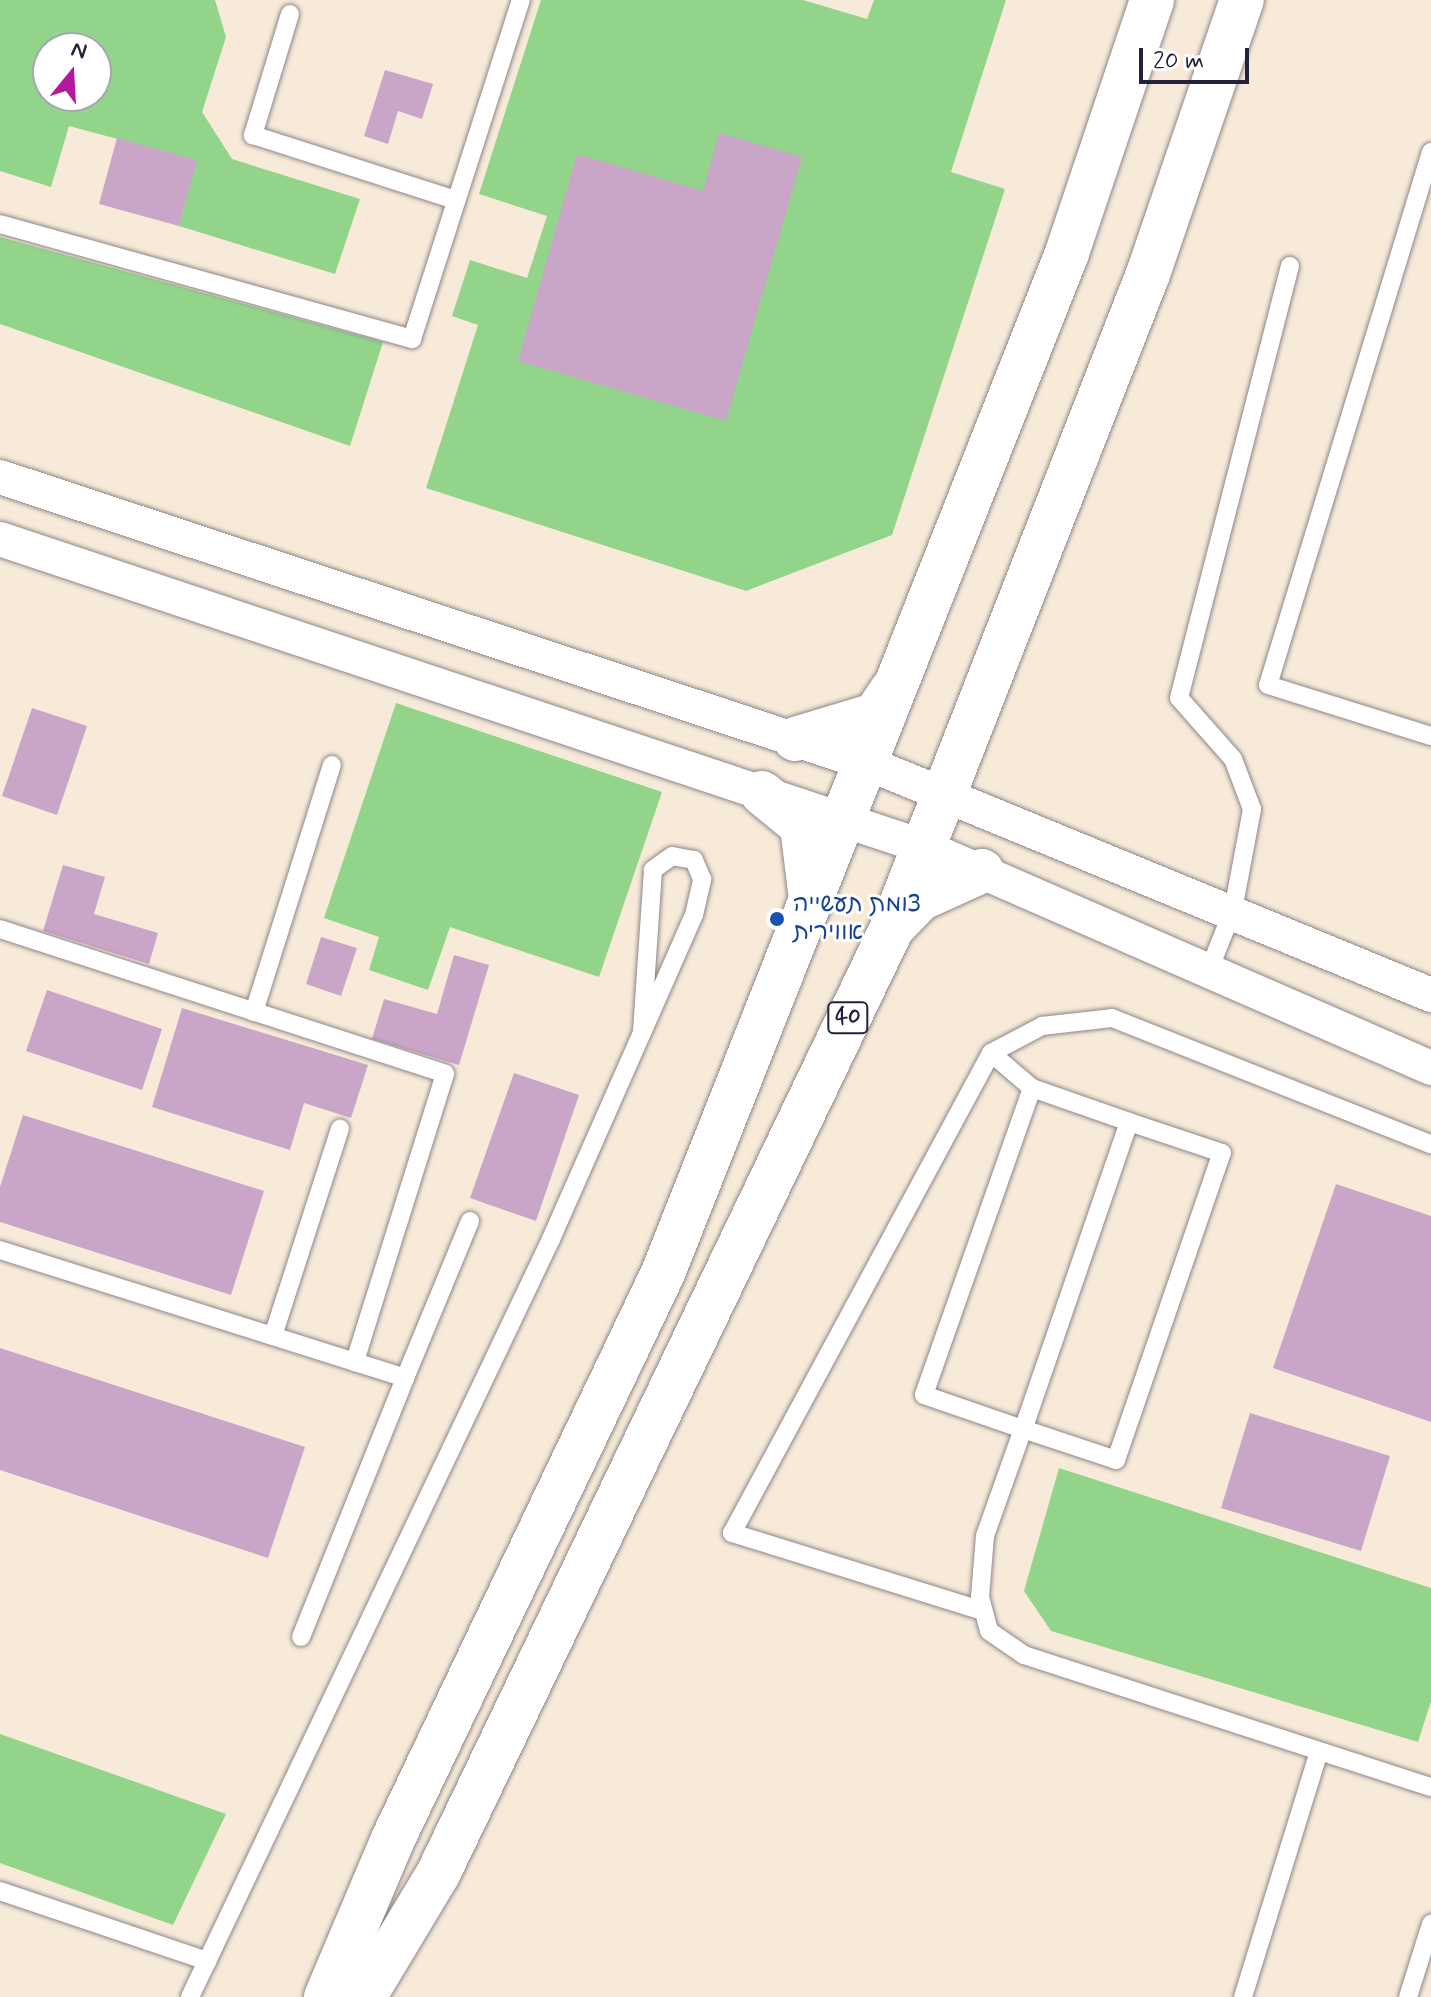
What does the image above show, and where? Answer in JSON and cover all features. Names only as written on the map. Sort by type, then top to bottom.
[{"type":"highway","points":[[326,1997],[393,1839],[663,1273],[847,821],[1067,253],[1152,0]]},
{"type":"highway","name":"40","points":[[364,1997],[438,1874],[891,930],[927,848],[1148,274],[1242,0]]},
{"type":"highway","points":[[795,739],[875,715],[907,668]]},
{"type":"highway","points":[[762,793],[802,826],[811,907]]},
{"type":"highway","points":[[891,930],[920,899],[982,871]]},
{"type":"street","points":[[0,477],[869,764],[948,793],[1233,910],[1431,995]]},
{"type":"street","points":[[0,539],[927,848],[1431,1068]]},
{"type":"lane","points":[[0,224],[412,339],[521,0]]},
{"type":"lane","points":[[290,14],[253,135],[456,200]]},
{"type":"lane","points":[[1431,152],[1268,685],[1431,736]]},
{"type":"lane","points":[[1209,970],[1233,910],[1252,809],[1233,759],[1179,698],[1290,266]]},
{"type":"lane","points":[[254,1012],[332,765]]},
{"type":"lane","points":[[190,1997],[642,1030],[694,915],[702,879],[694,860],[672,856],[653,870],[642,1030]]},
{"type":"lane","points":[[0,929],[445,1074],[355,1362]]},
{"type":"lane","points":[[983,1611],[732,1533],[991,1053],[1042,1026],[1112,1018],[1431,1144]]},
{"type":"lane","points":[[991,1053],[1032,1088],[1222,1153],[1116,1460],[924,1395],[1032,1088]]},
{"type":"lane","points":[[1129,1122],[985,1536],[983,1611],[989,1631],[1024,1655],[1431,1787]]},
{"type":"lane","points":[[273,1336],[340,1129]]},
{"type":"lane","points":[[301,1637],[470,1221]]},
{"type":"lane","points":[[0,1250],[405,1378]]},
{"type":"lane","points":[[1243,1997],[1319,1751]]},
{"type":"lane","points":[[0,1891],[207,1961]]},
{"type":"lane","points":[[1408,1997],[1431,1924]]},
{"type":"green space","points":[[0,0],[215,0],[226,37],[202,112],[232,159],[360,199],[335,274],[179,226],[196,160],[69,126],[51,187],[0,171]]},
{"type":"green space","points":[[541,0],[803,0],[867,19],[874,0],[1006,0],[951,172],[1005,189],[892,535],[746,591],[426,488],[478,325],[452,316],[470,260],[527,278],[547,216],[479,194]]},
{"type":"green space","points":[[0,237],[383,342],[350,446],[0,324]]},
{"type":"green space","points":[[396,703],[662,792],[599,977],[450,927],[428,990],[369,970],[379,937],[324,918]]},
{"type":"green space","points":[[1059,1468],[1431,1588],[1431,1701],[1418,1742],[1051,1631],[1024,1591]]},
{"type":"green space","points":[[0,1734],[226,1814],[173,1925],[0,1863]]},
{"type":"building","points":[[385,70],[433,84],[422,119],[398,111],[388,144],[364,136]]},
{"type":"building","points":[[719,133],[802,157],[726,421],[518,361],[577,154],[703,191]]},
{"type":"building","points":[[117,138],[197,160],[179,226],[99,204]]},
{"type":"building","points":[[32,708],[87,726],[57,815],[2,796]]},
{"type":"building","points":[[63,865],[105,877],[94,914],[158,933],[149,964],[43,931]]},
{"type":"building","points":[[321,937],[357,948],[341,996],[306,984]]},
{"type":"building","points":[[454,955],[489,965],[459,1065],[372,1039],[384,999],[437,1014]]},
{"type":"building","points":[[47,990],[162,1029],[142,1090],[26,1051]]},
{"type":"building","points":[[182,1008],[368,1065],[351,1118],[304,1103],[290,1150],[152,1107]]},
{"type":"building","points":[[514,1073],[579,1095],[536,1221],[470,1198]]},
{"type":"building","points":[[23,1115],[264,1191],[231,1295],[0,1222],[0,1187]]},
{"type":"building","points":[[1336,1184],[1431,1216],[1431,1422],[1273,1368]]},
{"type":"building","points":[[0,1348],[305,1447],[268,1558],[0,1470]]},
{"type":"building","points":[[1250,1413],[1390,1456],[1361,1551],[1221,1508]]},
{"type":"place","name":"צומת תעשייה אווירית","points":[[777,919]]}]
